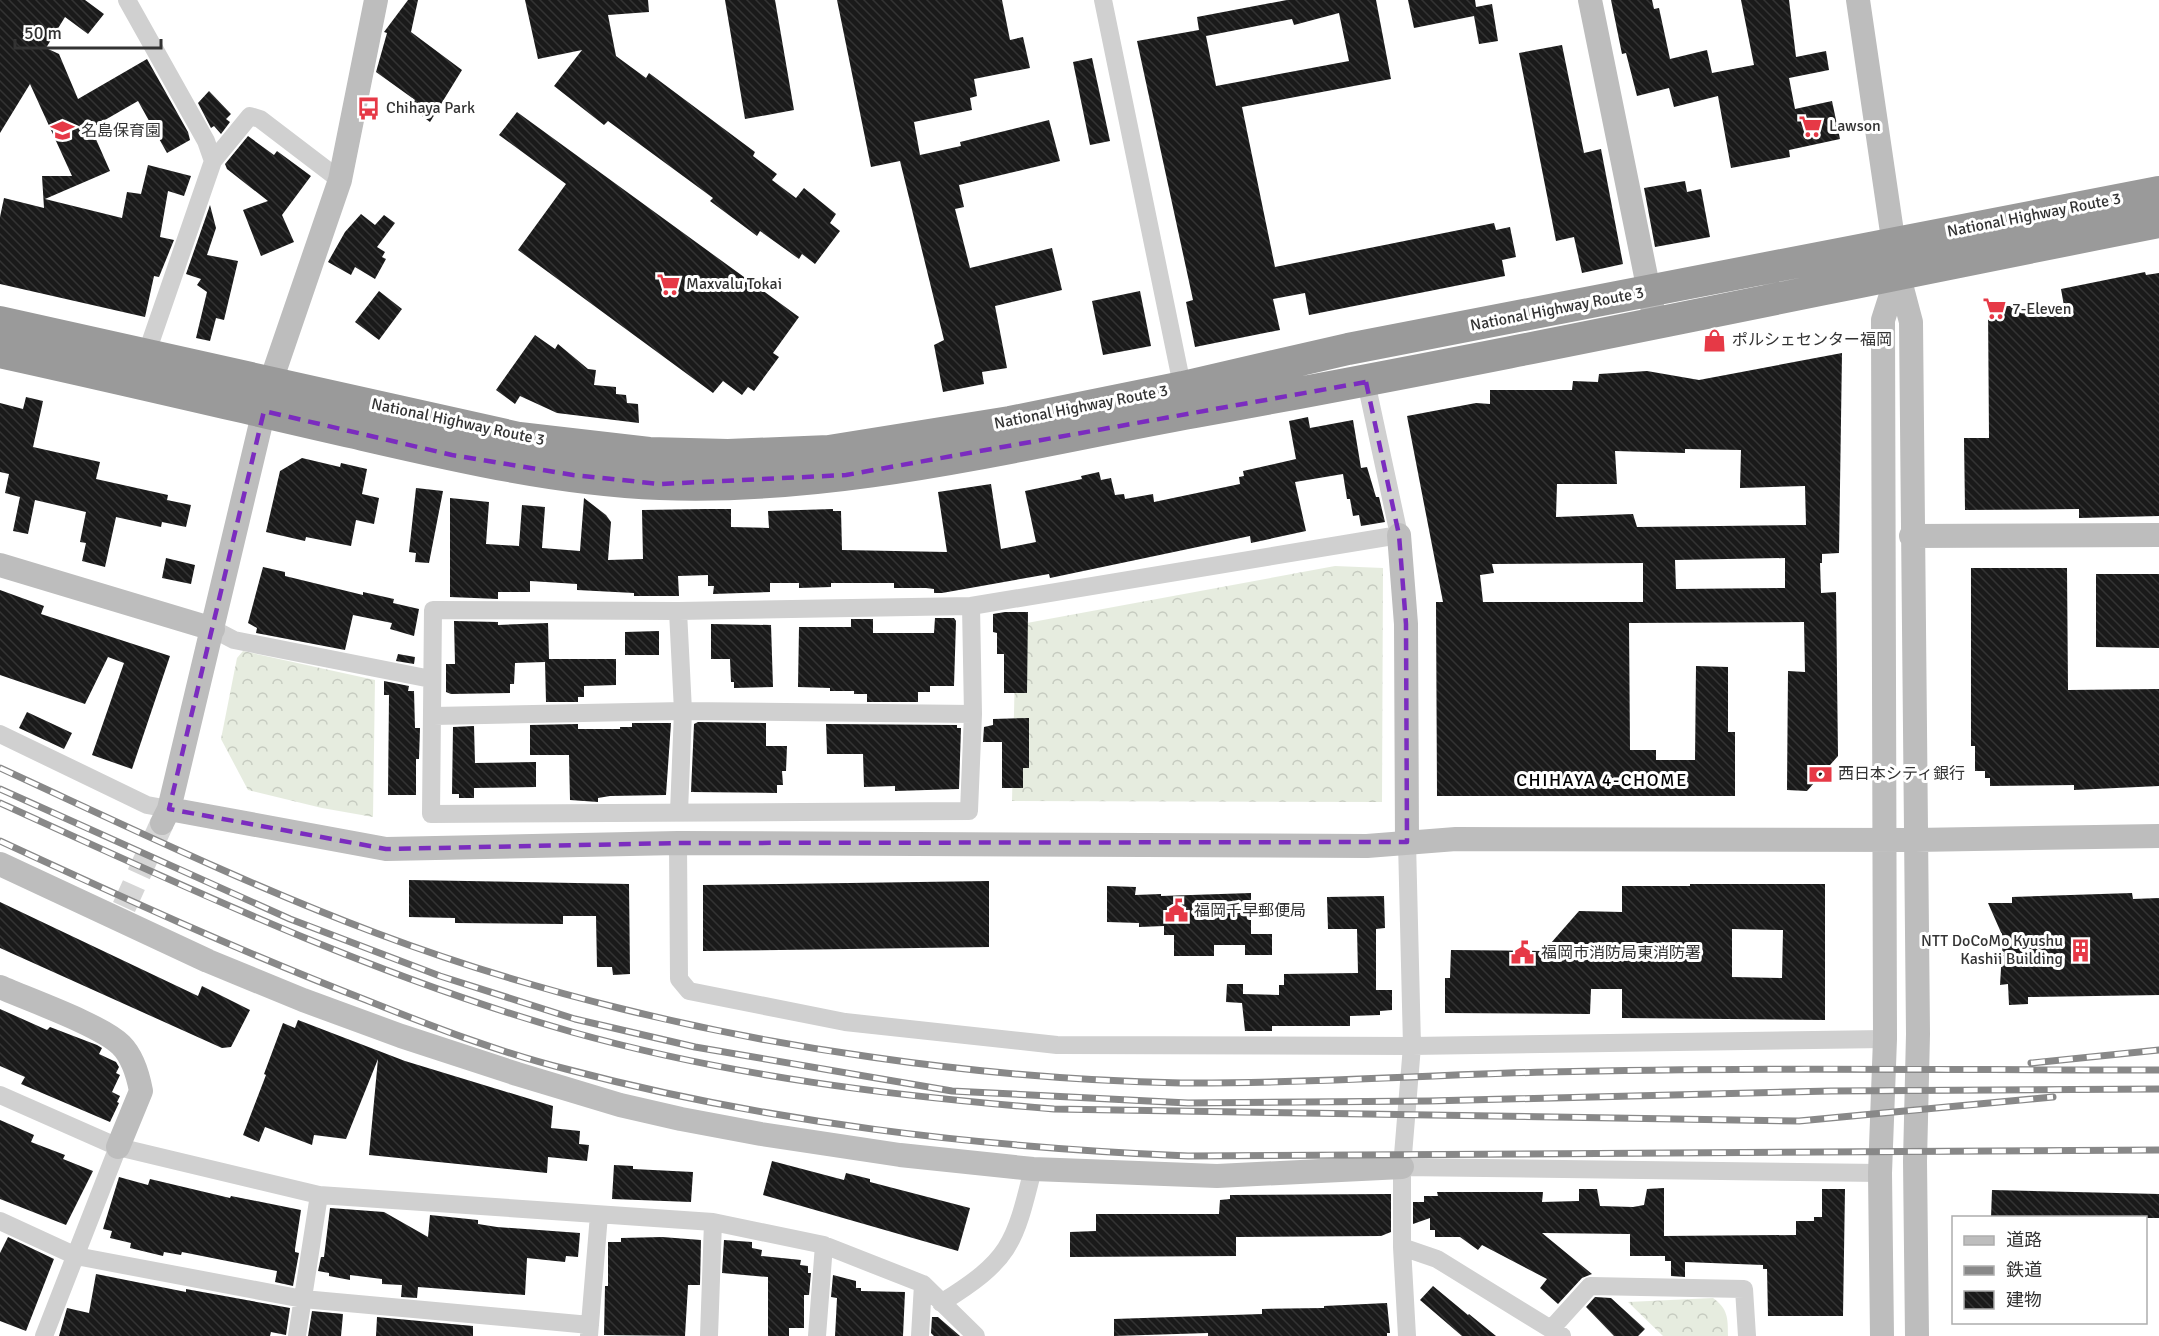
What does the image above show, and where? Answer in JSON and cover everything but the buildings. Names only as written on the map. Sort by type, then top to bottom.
[{"type":"highway","name":"National Highway Route 3","points":[[0,352],[452,455],[573,475],[660,484],[765,483],[846,475],[995,451],[1185,400],[1348,349],[2159,192]]},
{"type":"highway","name":"National Highway Route 3","points":[[0,322],[519,438],[604,450],[728,455],[829,451],[1010,422],[1185,400],[1366,382],[2159,222]]},
{"type":"street","points":[[127,0],[206,141],[213,161]]},
{"type":"street","points":[[166,816],[213,629],[271,381],[339,180],[376,0]]},
{"type":"street","points":[[1102,0],[1185,400]]},
{"type":"street","points":[[1590,0],[1655,322]]},
{"type":"street","points":[[1858,0],[1898,273],[1911,322],[1911,536],[1918,1034],[1915,1161],[1917,1336]]},
{"type":"street","points":[[146,355],[213,161],[250,116],[260,119],[339,180]]},
{"type":"street","points":[[1882,1336],[1880,1173],[1886,1039],[1882,320],[1898,273]]},
{"type":"street","points":[[1366,382],[1399,535],[1406,624],[1407,842],[1412,1046],[1402,1167],[1402,1247],[1407,1336]]},
{"type":"street","points":[[971,606],[973,714],[969,811],[431,814],[433,610],[678,611],[971,606],[1399,535]]},
{"type":"street","points":[[1911,536],[2159,535]]},
{"type":"street","points":[[0,565],[213,629],[234,640],[431,679]]},
{"type":"street","points":[[678,611],[683,711],[680,812]]},
{"type":"street","points":[[433,716],[683,711],[973,714]]},
{"type":"street","points":[[0,734],[166,816],[386,849],[678,843],[1367,846],[1456,839],[1915,840],[2159,836]]},
{"type":"street","points":[[678,843],[679,979],[689,991],[699,995],[845,1022],[1057,1045],[1412,1046],[1886,1039]]},
{"type":"street","points":[[0,864],[121,913],[208,961],[303,1000],[401,1036],[620,1105],[761,1134],[900,1155],[1032,1169],[1217,1176],[1402,1167],[1880,1173]]},
{"type":"street","points":[[0,987],[103,1033],[121,1045],[132,1061],[141,1091],[44,1336]]},
{"type":"street","points":[[0,1095],[118,1147],[319,1195],[713,1222],[824,1245],[923,1284],[976,1336]]},
{"type":"street","points":[[941,1303],[978,1280],[1003,1256],[1019,1225],[1032,1169]]},
{"type":"street","points":[[297,1336],[319,1195]]},
{"type":"street","points":[[0,1221],[76,1256],[303,1299],[590,1330],[598,1215]]},
{"type":"street","points":[[709,1336],[713,1222]]},
{"type":"street","points":[[817,1336],[824,1245]]},
{"type":"street","points":[[1402,1247],[1437,1259],[1557,1332],[1590,1286],[1744,1289],[1747,1336]]},
{"type":"street","points":[[920,1336],[923,1284]]},
{"type":"highlighted area","points":[[1366,382],[1399,535],[1406,624],[1407,842],[678,843],[386,849],[169,809],[264,411],[452,455],[573,475],[660,484],[846,475]]},
{"type":"green space","points":[[1335,566],[1383,568],[1382,802],[1012,801],[1016,625]]},
{"type":"green space","points":[[243,651],[375,680],[373,817],[322,808],[248,790],[221,739],[237,658]]},
{"type":"green space","points":[[1713,1298],[1722,1306],[1726,1314],[1728,1336],[1663,1336],[1628,1302]]},
{"type":"tunnel","points":[[124,907],[162,823]]},
{"type":"railway","points":[[0,768],[281,895],[376,933],[496,974],[683,1023],[871,1057],[1026,1075],[1181,1083],[1624,1070],[2159,1070]]},
{"type":"railway","points":[[0,789],[290,919],[440,976],[575,1019],[695,1047],[952,1091],[1188,1103],[1429,1101],[1831,1091],[2159,1089]]},
{"type":"railway","points":[[0,803],[282,928],[425,985],[498,1010],[572,1032],[691,1061],[872,1091],[1054,1109],[1799,1121],[2053,1097]]},
{"type":"railway","points":[[0,841],[274,963],[490,1047],[643,1088],[797,1118],[953,1139],[1188,1156],[2159,1150]]},
{"type":"railway","points":[[2031,1063],[2159,1050]]},
{"type":"place","name":"Chihaya Park","points":[[368,108]]},
{"type":"place","name":"Lawson","points":[[1811,126]]},
{"type":"place","name":"名島保育園","points":[[63,131]]},
{"type":"place","name":"Maxvalu Tokai","points":[[668,284]]},
{"type":"place","name":"7-Eleven","points":[[1994,309]]},
{"type":"place","name":"ポルシェセンター福岡","points":[[1714,340]]},
{"type":"place","name":"西日本シティ銀行","points":[[1820,774]]},
{"type":"place","name":"福岡千早郵便局","points":[[1176,911]]},
{"type":"place","name":"NTT DoCoMo Kyushu Kashii Building","points":[[2081,950]]},
{"type":"place","name":"福岡市消防局東消防署","points":[[1523,953]]},
{"type":"district","name":"CHIHAYA 4-CHOME","points":[[1602,780]]}]
